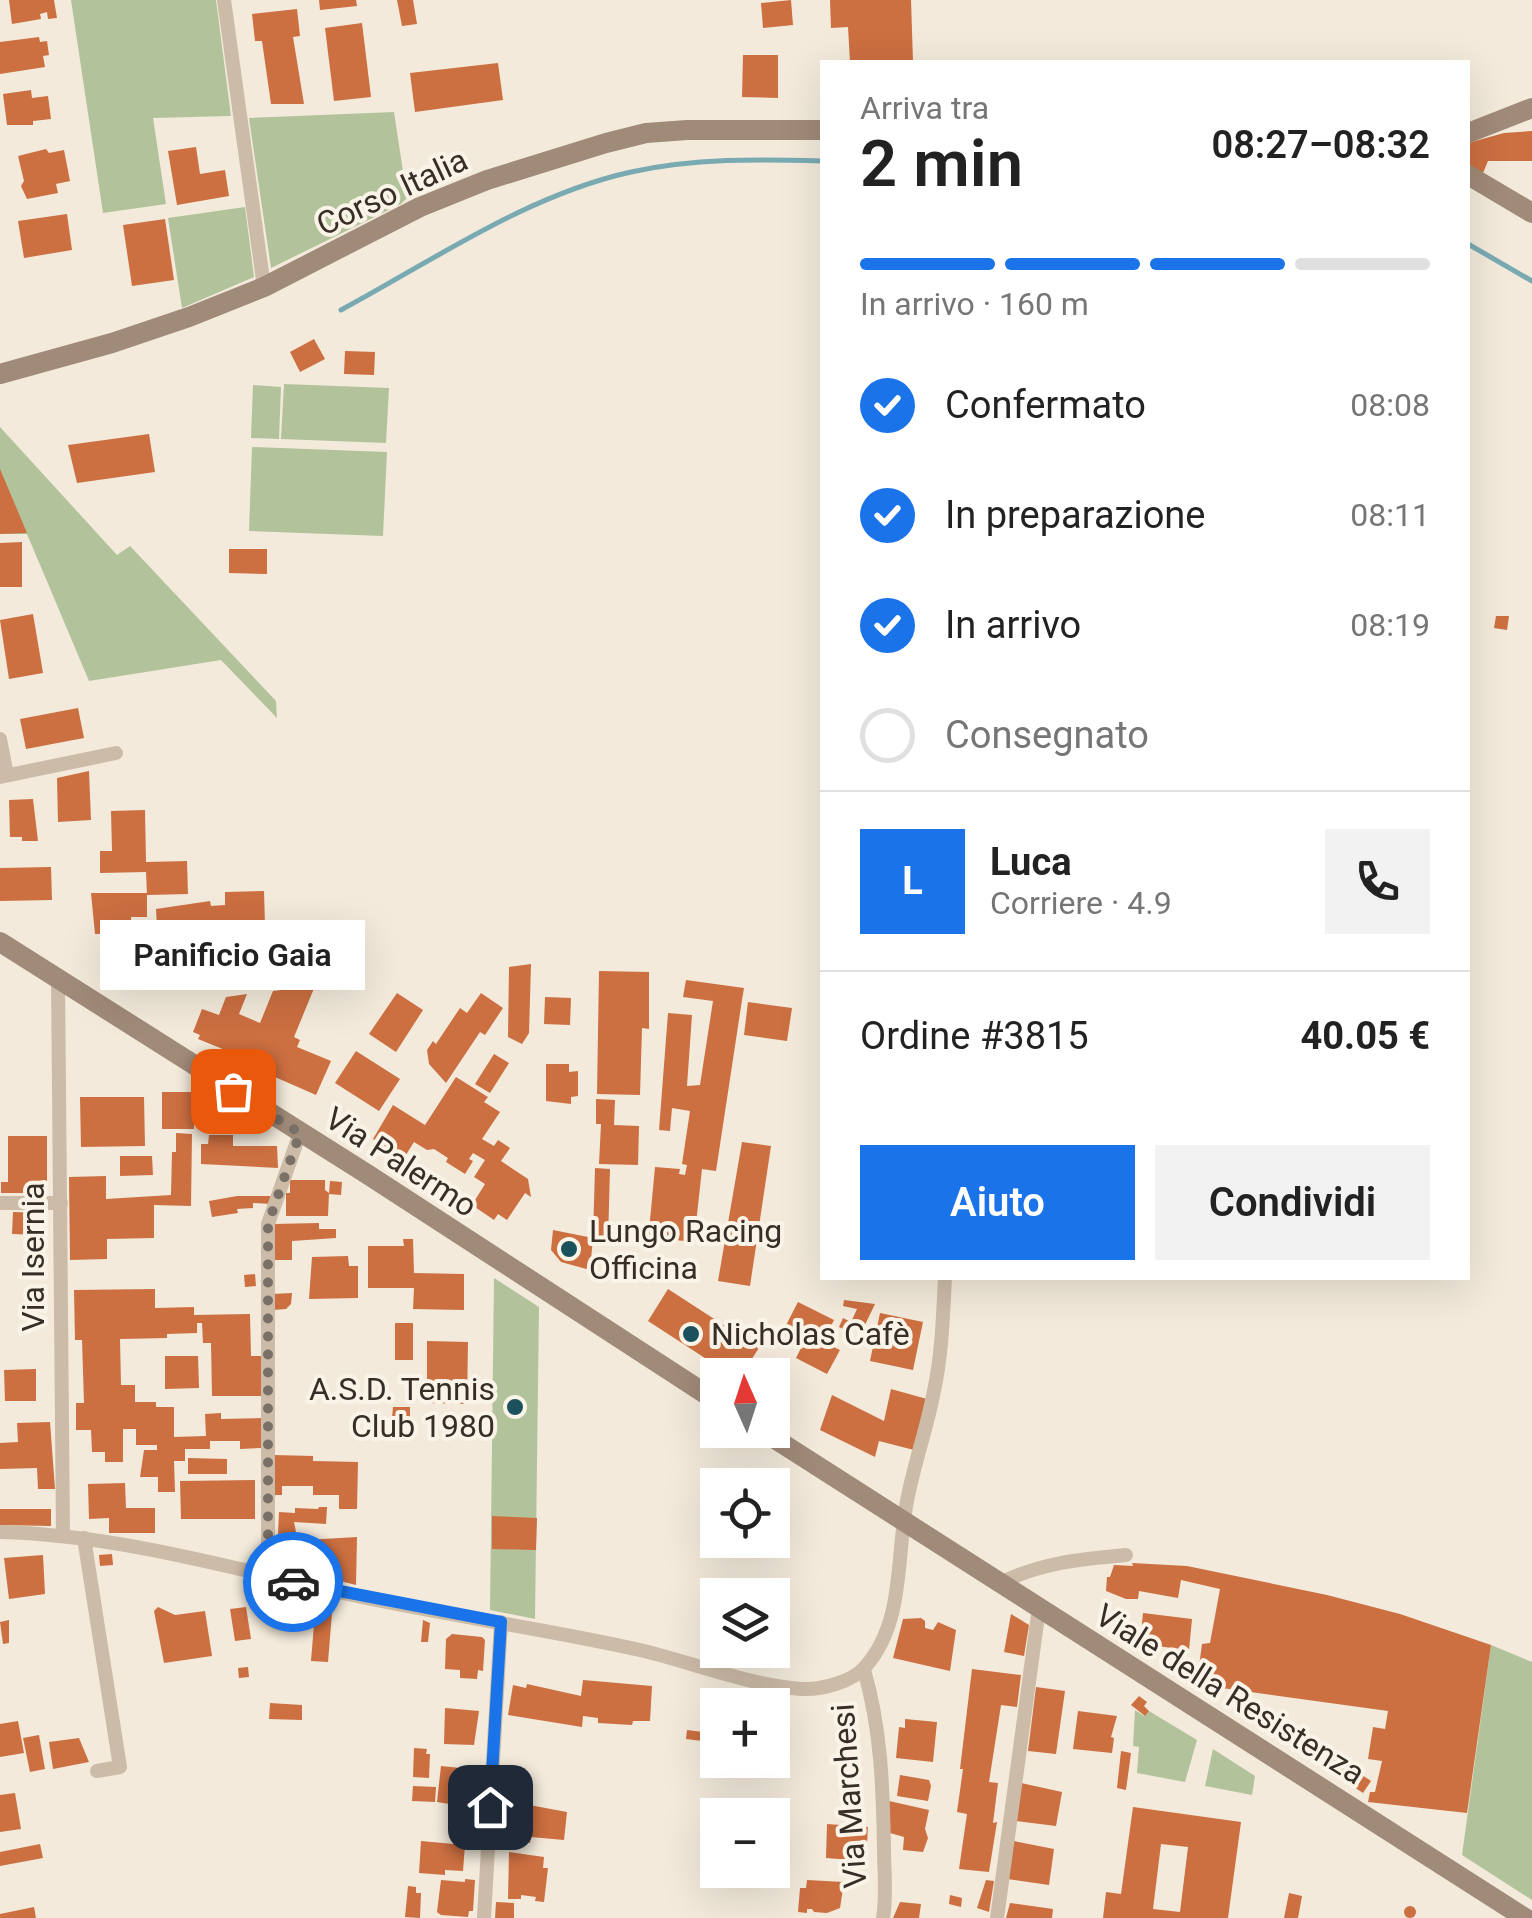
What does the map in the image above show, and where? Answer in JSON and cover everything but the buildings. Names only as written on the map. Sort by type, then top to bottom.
[{"type":"main road","points":[[1470,132],[1532,108]]},
{"type":"main road","name":"Corso Italia","points":[[0,374],[112,343],[264,287],[420,207],[487,180],[606,143],[646,133],[688,130],[820,130]]},
{"type":"main road","points":[[1470,176],[1532,212]]},
{"type":"main road","name":"Via Palermo","points":[[0,942],[700,1390]]},
{"type":"main road","points":[[789,1448],[903,1521]]},
{"type":"main road","name":"Viale della Resistenza","points":[[903,1521],[1525,1918]]},
{"type":"street","points":[[224,0],[264,287]]},
{"type":"street","points":[[0,738],[3,776],[116,753]]},
{"type":"street","name":"Via Isernia","points":[[58,980],[63,1534]]},
{"type":"street","points":[[268,1576],[268,1224],[300,1133]]},
{"type":"street","points":[[0,1203],[60,1204]]},
{"type":"street","points":[[0,1532],[63,1534],[157,1549],[268,1576],[640,1650],[802,1689],[836,1684],[864,1670],[888,1626],[903,1521],[935,1388],[945,1280]]},
{"type":"street","points":[[84,1538],[120,1767],[97,1772]]},
{"type":"street","points":[[1000,1583],[1028,1570],[1070,1559],[1126,1555]]},
{"type":"street","points":[[997,1918],[1039,1608]]},
{"type":"street","points":[[484,1918],[501,1622]]},
{"type":"street","name":"Via Marchesi","points":[[864,1670],[878,1738],[884,1918]]},
{"type":"green space","points":[[71,0],[216,0],[231,116],[153,118],[166,204],[103,213]]},
{"type":"green space","points":[[394,112],[407,198],[271,268],[249,118]]},
{"type":"green space","points":[[245,207],[254,277],[182,308],[168,218]]},
{"type":"green space","points":[[284,384],[389,388],[386,443],[281,439]]},
{"type":"green space","points":[[253,385],[281,387],[279,439],[251,438]]},
{"type":"green space","points":[[0,427],[117,555],[130,546],[276,701],[277,718],[221,660],[89,681],[27,534],[0,534]]},
{"type":"green space","points":[[252,447],[387,452],[383,536],[249,531]]},
{"type":"green space","name":"A.S.D. Tennis Club 1980","points":[[494,1278],[539,1307],[535,1619],[490,1610]]},
{"type":"green space","points":[[1491,1645],[1532,1662],[1532,1900],[1462,1855]]},
{"type":"green space","points":[[1135,1710],[1144,1716],[1149,1711],[1197,1740],[1185,1782],[1137,1773],[1139,1747],[1133,1746]]},
{"type":"green space","points":[[1213,1749],[1255,1776],[1252,1795],[1205,1786]]},
{"type":"waterway","points":[[341,310],[482,231],[592,182],[655,167],[703,162],[820,161]]},
{"type":"waterway","points":[[1470,245],[1532,281]]},
{"type":"way so far","points":[[233,1091],[300,1133],[268,1224],[268,1576],[293,1582]]},
{"type":"place","name":"Panificio Gaia","points":[[233,1091]]},
{"type":"place","name":"Lungo Racing Officina","points":[[569,1249]]},
{"type":"place","name":"Nicholas Cafè","points":[[691,1334]]},
{"type":"place","name":"A.S.D. Tennis Club 1980","points":[[515,1407]]},
{"type":"route","points":[[293,1582],[501,1622],[490,1807]]}]
